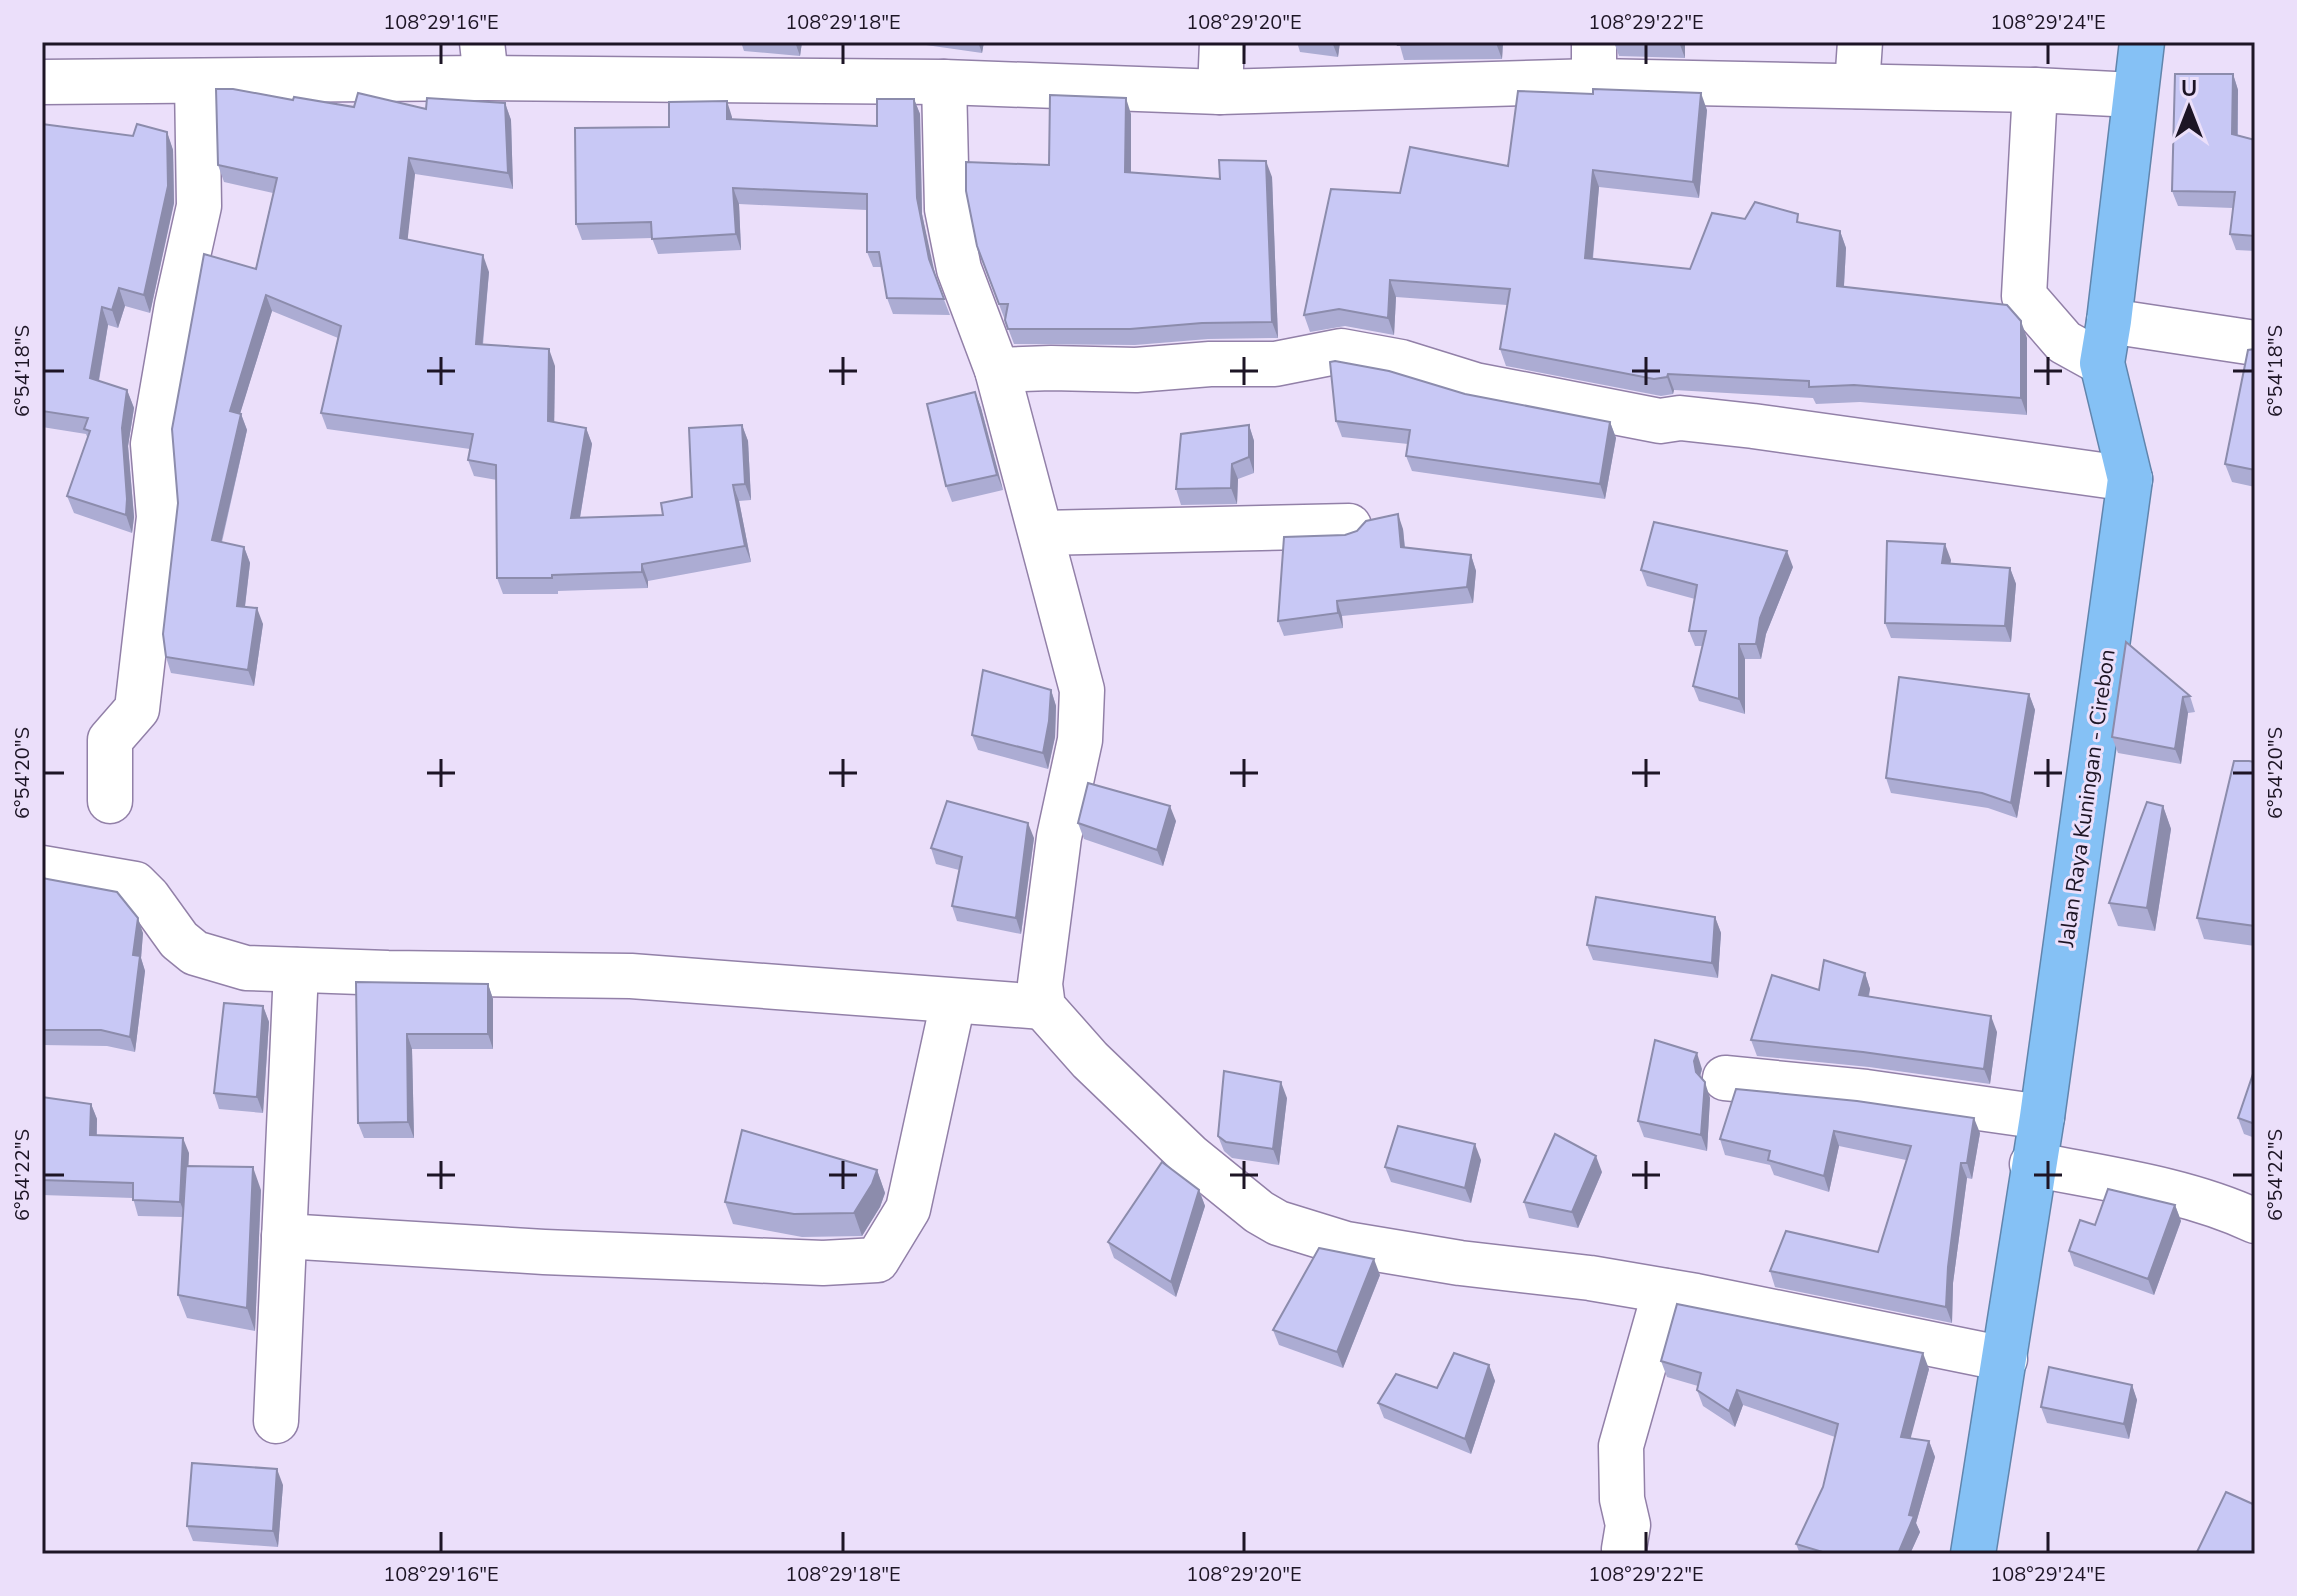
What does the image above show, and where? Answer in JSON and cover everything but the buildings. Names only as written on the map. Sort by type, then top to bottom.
[{"type":"highway","name":"Jalan Raya Kuningan - Cirebon","points":[[1973,1554],[2005,1359],[2032,1164],[2042,1117],[2130,479],[2102,363],[2142,42]]},
{"type":"street","points":[[1220,92],[1222,42]]},
{"type":"street","points":[[1857,86],[1860,42]]},
{"type":"street","points":[[42,82],[197,81],[484,60],[1220,92],[1594,62],[1857,86],[2134,95]]},
{"type":"street","points":[[110,801],[110,740],[137,709],[159,517],[153,444],[177,305],[199,206],[197,81]]},
{"type":"street","points":[[944,82],[947,209],[959,269],[997,370],[1082,690],[1080,740],[1059,837],[1040,984],[1043,1007],[1090,1060],[1190,1156],[1259,1212],[1278,1223],[1360,1246],[1665,1291],[2005,1359]]},
{"type":"street","points":[[2035,90],[2024,296],[2064,342],[2102,363]]},
{"type":"street","points":[[2109,321],[2255,343]]},
{"type":"street","points":[[997,370],[1136,370],[1210,364],[1275,364],[1341,351],[1401,362],[1475,385],[1660,421],[1680,418],[1753,426],[2130,479]]},
{"type":"street","points":[[1041,533],[1349,526]]},
{"type":"street","points":[[42,868],[135,884],[179,940],[195,953],[246,968],[631,976],[1043,1007]]},
{"type":"street","points":[[276,1421],[296,970]]},
{"type":"street","points":[[284,1236],[776,1262],[877,1260],[908,1209],[953,1002]]},
{"type":"street","points":[[1725,1078],[1866,1092],[2042,1117]]},
{"type":"street","points":[[2032,1164],[2143,1186],[2228,1208],[2255,1221]]},
{"type":"street","points":[[1624,1549],[1628,1525],[1622,1499],[1621,1446],[1665,1291]]}]
